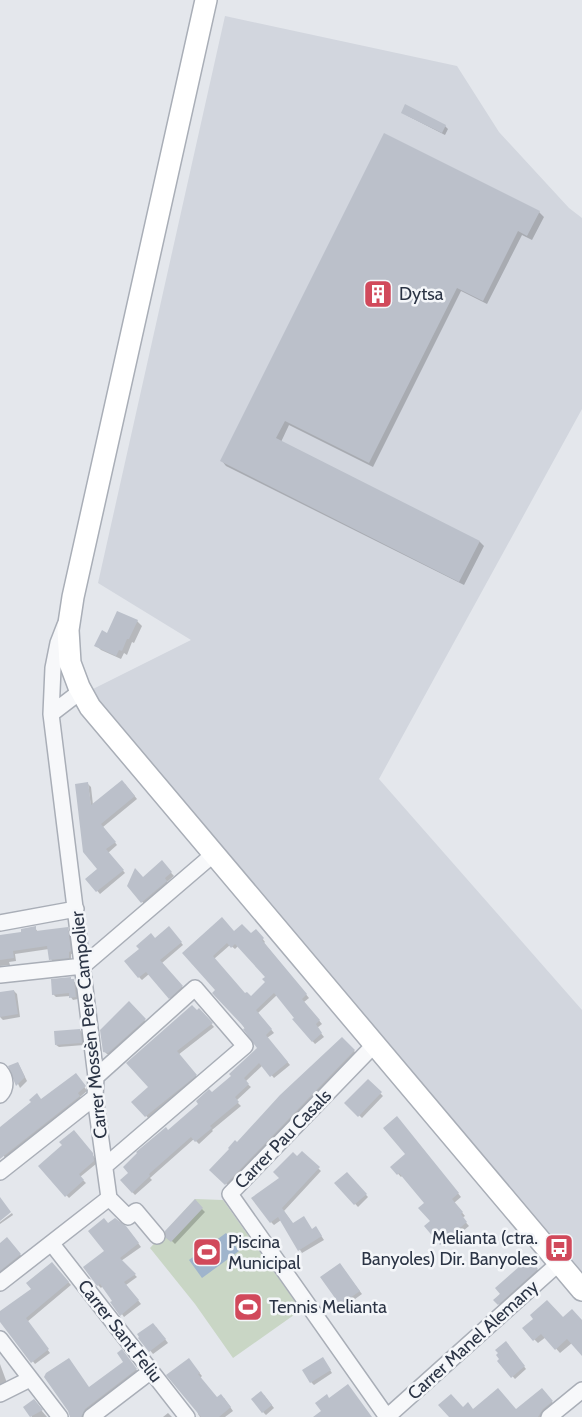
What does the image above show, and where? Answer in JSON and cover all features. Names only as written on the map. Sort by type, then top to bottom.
[{"type":"main road","points":[[206,0],[70,611],[69,680],[100,720],[215,853],[582,1290]]},
{"type":"street","points":[[51,714],[69,680]]},
{"type":"street","name":"Carrer Mossèn Pere Campolier","points":[[69,680],[51,714],[96,1077],[95,1097],[109,1198]]},
{"type":"street","points":[[0,975],[83,966],[215,853]]},
{"type":"street","points":[[0,923],[76,909]]},
{"type":"street","points":[[96,1077],[195,988],[245,1046],[105,1166]]},
{"type":"street","name":"Carrer Pau Casals","points":[[375,1044],[230,1194],[387,1417]]},
{"type":"street","points":[[0,1071],[4,1077],[5,1086],[0,1095]]},
{"type":"street","points":[[0,1172],[95,1097]]},
{"type":"street","points":[[0,1283],[109,1198],[128,1217],[136,1210],[157,1236]]},
{"type":"street","name":"Carrer Sant Feliu","points":[[52,1244],[187,1417]]},
{"type":"street","name":"Carrer Manel Alemany","points":[[387,1417],[559,1263]]},
{"type":"street","points":[[0,1339],[60,1417]]},
{"type":"street","points":[[91,1417],[151,1371]]},
{"type":"street","points":[[0,1394],[30,1379]]},
{"type":"street","points":[[549,1417],[582,1390]]},
{"type":"shaded area","points":[[225,16],[457,66],[499,132],[569,208],[582,218],[582,409],[379,779],[582,1010],[582,1279],[85,693],[191,640],[98,583]]},
{"type":"green space","points":[[195,1199],[223,1200],[301,1310],[233,1358],[195,1304],[150,1248]]},
{"type":"water","points":[[226,1233],[239,1251],[202,1278],[189,1260]]},
{"type":"building","points":[[405,104],[446,125],[442,133],[401,113]]},
{"type":"building","name":"Dytsa","points":[[384,133],[540,211],[527,236],[518,231],[483,301],[457,288],[369,463],[285,421],[276,438],[480,541],[459,582],[220,461]]},
{"type":"building","points":[[117,611],[138,620],[122,651],[119,650],[116,656],[94,646],[102,630],[107,633]]},
{"type":"building","points":[[122,780],[135,796],[101,824],[116,842],[106,849],[124,870],[96,892],[85,879],[97,869],[83,852],[75,784],[88,782],[91,805]]},
{"type":"building","points":[[162,860],[172,872],[165,878],[167,881],[141,903],[127,886],[135,868],[143,877]]},
{"type":"building","points":[[222,917],[234,931],[242,924],[251,933],[256,929],[264,938],[262,940],[307,994],[302,999],[320,1020],[316,1024],[322,1033],[312,1042],[274,993],[256,1010],[272,1029],[266,1035],[288,1062],[270,1077],[259,1063],[244,1078],[249,1084],[235,1097],[239,1102],[195,1142],[191,1137],[149,1174],[150,1176],[132,1193],[120,1180],[128,1173],[123,1167],[136,1152],[166,1127],[168,1130],[198,1104],[196,1101],[209,1089],[212,1092],[231,1076],[229,1074],[257,1048],[243,1029],[245,1028],[212,993],[215,990],[182,953]],"holes":[[[227,943],[231,948],[235,944],[265,977],[262,979],[265,982],[251,996],[245,993],[213,956]]]},
{"type":"building","points":[[36,926],[36,931],[68,927],[71,951],[69,958],[49,960],[47,946],[13,951],[14,958],[0,960],[0,935],[21,932],[21,929]]},
{"type":"building","points":[[169,926],[182,942],[160,960],[183,986],[169,999],[146,972],[138,978],[124,961],[139,949],[136,946],[151,933],[155,938]]},
{"type":"building","points":[[71,977],[74,979],[76,997],[69,998],[69,993],[52,995],[51,979]]},
{"type":"building","points":[[14,990],[18,1014],[0,1017],[0,992]]},
{"type":"building","points":[[129,1001],[146,1019],[108,1053],[103,1052],[100,1030]]},
{"type":"building","points":[[192,1005],[197,1010],[199,1008],[213,1023],[177,1051],[197,1075],[145,1117],[131,1102],[148,1087],[126,1063]]},
{"type":"building","points":[[80,1029],[82,1043],[55,1045],[54,1031]]},
{"type":"building","points":[[342,1037],[355,1050],[225,1185],[209,1170],[280,1095]]},
{"type":"building","points":[[18,1062],[25,1077],[16,1086],[8,1066]]},
{"type":"building","points":[[76,1073],[86,1086],[78,1093],[80,1096],[0,1159],[0,1127],[31,1102],[29,1100],[37,1093],[41,1099]]},
{"type":"building","points":[[368,1079],[382,1092],[358,1117],[344,1103]]},
{"type":"building","points":[[397,1116],[459,1193],[452,1199],[463,1212],[461,1214],[467,1222],[440,1245],[424,1226],[430,1221],[418,1208],[424,1203],[399,1173],[397,1175],[390,1167],[405,1154],[383,1128]]},
{"type":"building","points":[[74,1130],[93,1153],[94,1161],[79,1174],[84,1180],[65,1197],[38,1166],[62,1145],[59,1142]]},
{"type":"building","points":[[302,1151],[320,1167],[282,1208],[293,1223],[304,1216],[312,1229],[316,1226],[322,1236],[298,1251],[278,1217],[270,1223],[251,1198],[279,1178],[273,1172],[293,1152],[297,1156]]},
{"type":"building","points":[[347,1172],[367,1194],[354,1205],[334,1183]]},
{"type":"building","points":[[0,1197],[11,1212],[0,1221]]},
{"type":"building","points":[[195,1199],[203,1208],[171,1242],[166,1238],[165,1231]]},
{"type":"building","points":[[104,1218],[108,1223],[115,1218],[126,1226],[139,1243],[120,1258],[136,1274],[124,1282],[139,1300],[120,1316],[100,1284],[97,1286],[83,1267],[104,1251],[88,1231]]},
{"type":"building","points":[[7,1237],[21,1254],[0,1271],[0,1243]]},
{"type":"building","points":[[529,1258],[538,1269],[498,1305],[493,1300],[500,1294],[495,1288]]},
{"type":"building","points":[[52,1262],[69,1282],[26,1318],[49,1349],[31,1363],[0,1322],[0,1311],[31,1289],[26,1283]]},
{"type":"building","points":[[340,1263],[360,1291],[340,1305],[320,1277]]},
{"type":"building","points":[[547,1300],[563,1317],[572,1309],[582,1320],[582,1356],[567,1339],[555,1350],[541,1334],[533,1341],[522,1328],[533,1319],[530,1315]]},
{"type":"building","points":[[153,1323],[166,1339],[149,1352],[137,1334]]},
{"type":"building","points":[[506,1341],[525,1366],[511,1378],[497,1361],[498,1353],[495,1350]]},
{"type":"building","points":[[122,1349],[137,1369],[85,1409],[81,1417],[70,1417],[44,1377],[46,1373],[69,1358],[89,1387],[123,1362],[117,1353]]},
{"type":"building","points":[[323,1357],[331,1370],[310,1383],[302,1370]]},
{"type":"building","points":[[189,1358],[200,1373],[198,1374],[217,1397],[221,1394],[231,1407],[219,1417],[201,1417],[166,1375]]},
{"type":"building","points":[[348,1384],[372,1417],[313,1417],[321,1411],[315,1403],[327,1394],[329,1398]]},
{"type":"building","points":[[498,1388],[516,1409],[542,1388],[553,1401],[543,1409],[538,1417],[449,1417],[438,1405],[451,1394],[463,1407],[468,1402],[473,1409]]},
{"type":"building","points":[[261,1391],[272,1405],[262,1413],[251,1399]]},
{"type":"building","points":[[34,1399],[43,1410],[30,1417],[23,1407]]},
{"type":"place","name":"Dytsa","points":[[378,294]]},
{"type":"place","name":"Melianta (ctra. Banyoles) Dir. Banyoles","points":[[559,1248]]},
{"type":"place","name":"Piscina Municipal","points":[[207,1252]]},
{"type":"place","name":"Tennis Melianta","points":[[248,1307]]}]
